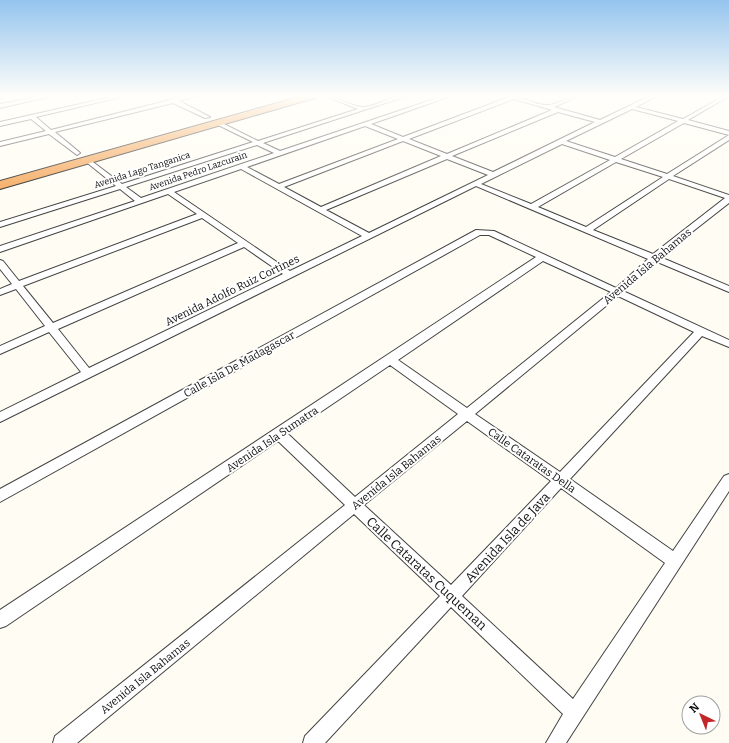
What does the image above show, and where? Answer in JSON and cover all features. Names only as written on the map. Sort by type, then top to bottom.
[{"type":"highway","points":[[118,147],[166,131]]},
{"type":"highway","points":[[0,185],[86,156],[186,131]]},
{"type":"highway","points":[[0,174],[86,156]]},
{"type":"street","points":[[0,144],[55,131]]},
{"type":"street","points":[[233,131],[280,153]]},
{"type":"street","name":"Avenida Lago Tanganica","points":[[0,225],[296,131]]},
{"type":"street","name":"Avenida Pedro Lazcurain","points":[[0,248],[346,131]]},
{"type":"street","points":[[382,131],[494,175]]},
{"type":"street","points":[[277,187],[425,131]]},
{"type":"street","points":[[319,210],[507,131]]},
{"type":"street","name":"Avenida Adolfo Ruiz Cortines","points":[[0,417],[584,131]]},
{"type":"street","points":[[532,207],[663,131]]},
{"type":"street","points":[[50,132],[86,156],[140,201]]},
{"type":"street","points":[[587,230],[729,137]]},
{"type":"street","points":[[562,142],[729,198]]},
{"type":"street","points":[[241,166],[368,236]]},
{"type":"street","points":[[476,184],[729,289]]},
{"type":"street","points":[[168,191],[290,275]]},
{"type":"street","name":"Avenida Isla Bahamas","points":[[62,743],[617,292],[654,258],[729,198]]},
{"type":"street","points":[[0,292],[202,215]]},
{"type":"street","name":"Calle Isla De Madagascar","points":[[0,496],[479,232],[491,233],[543,257]]},
{"type":"street","points":[[0,350],[243,244]]},
{"type":"street","points":[[543,257],[729,344]]},
{"type":"street","name":"Avenida Isla Sumatra","points":[[0,620],[543,257]]},
{"type":"street","points":[[0,263],[88,374]]},
{"type":"street","name":"Avenida Isla de Java","points":[[312,743],[701,331]]},
{"type":"street","name":"Calle Cataratas Della","points":[[390,359],[675,560]]},
{"type":"street","name":"Calle Cataratas Cuqueman","points":[[279,434],[575,712]]},
{"type":"street","points":[[555,743],[729,480]]}]
